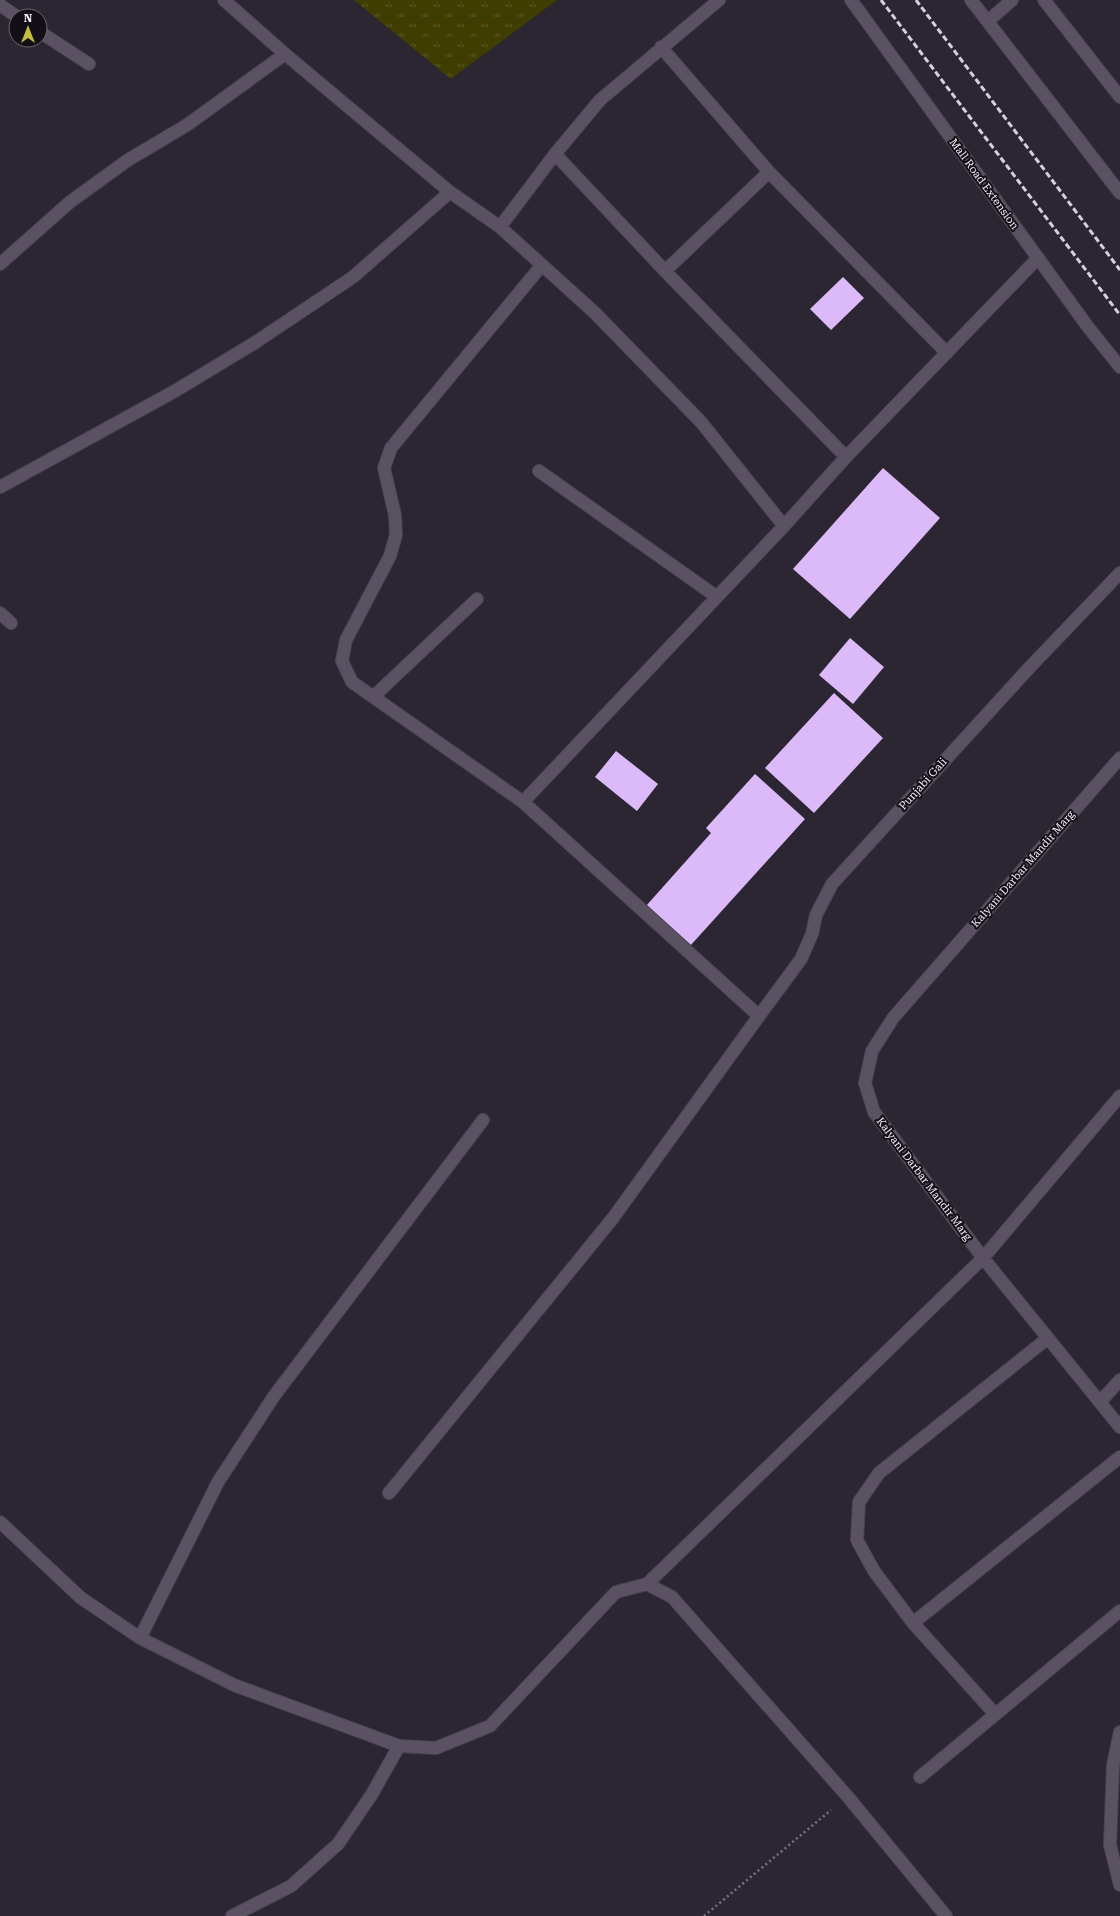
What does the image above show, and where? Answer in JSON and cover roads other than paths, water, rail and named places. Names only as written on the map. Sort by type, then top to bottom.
[{"type":"street","points":[[224,0],[285,54],[450,192],[500,227],[595,313],[701,422],[784,526]]},
{"type":"street","points":[[500,227],[555,154],[600,100],[661,47],[719,0]]},
{"type":"street","name":"Mall Road Extension","points":[[851,0],[1038,258],[1120,367]]},
{"type":"street","points":[[971,0],[1120,193]]},
{"type":"street","points":[[988,21],[1012,0]]},
{"type":"street","points":[[1044,0],[1120,97]]},
{"type":"street","points":[[48,37],[89,64]]},
{"type":"street","points":[[661,47],[769,172],[947,353]]},
{"type":"street","points":[[0,264],[70,202],[128,160],[187,125],[285,54]]},
{"type":"street","points":[[555,154],[665,271],[846,457]]},
{"type":"street","points":[[665,271],[769,172]]},
{"type":"street","points":[[0,487],[175,391],[256,342],[353,277],[450,192]]},
{"type":"street","points":[[523,802],[784,526],[846,457],[1038,258]]},
{"type":"street","points":[[542,265],[391,448],[384,468],[395,515],[396,535],[390,556],[346,640],[342,660],[352,682],[523,802],[759,1016]]},
{"type":"street","points":[[539,471],[717,597]]},
{"type":"street","name":"Punjabi Gali","points":[[390,1493],[613,1218],[801,959],[812,934],[816,916],[832,884],[1030,667],[1120,573]]},
{"type":"street","points":[[373,697],[477,599]]},
{"type":"street","points":[[0,613],[11,623]]},
{"type":"street","name":"Kalyani Darbar Mandir Marg","points":[[1120,758],[893,1018],[872,1051],[865,1083],[874,1112],[983,1258],[1120,1427]]},
{"type":"street","points":[[0,1522],[81,1598],[140,1638],[234,1685],[399,1746],[436,1748],[490,1726],[616,1592],[647,1584],[983,1258],[1120,1096]]},
{"type":"street","points":[[140,1638],[218,1482],[274,1396],[482,1120]]},
{"type":"street","points":[[995,1714],[913,1623],[874,1571],[857,1540],[859,1502],[879,1473],[1048,1338]]},
{"type":"street","points":[[1100,1402],[1120,1380]]},
{"type":"street","points":[[913,1623],[1120,1457]]},
{"type":"street","points":[[647,1584],[672,1597],[848,1796],[946,1916]]},
{"type":"street","points":[[920,1777],[1120,1611]]},
{"type":"street","points":[[1120,1732],[1113,1765],[1110,1846],[1120,1885]]},
{"type":"street","points":[[232,1916],[292,1886],[338,1844],[372,1794],[399,1746]]},
{"type":"railway","points":[[881,0],[1120,315]]},
{"type":"railway","points":[[916,0],[1120,270]]}]
